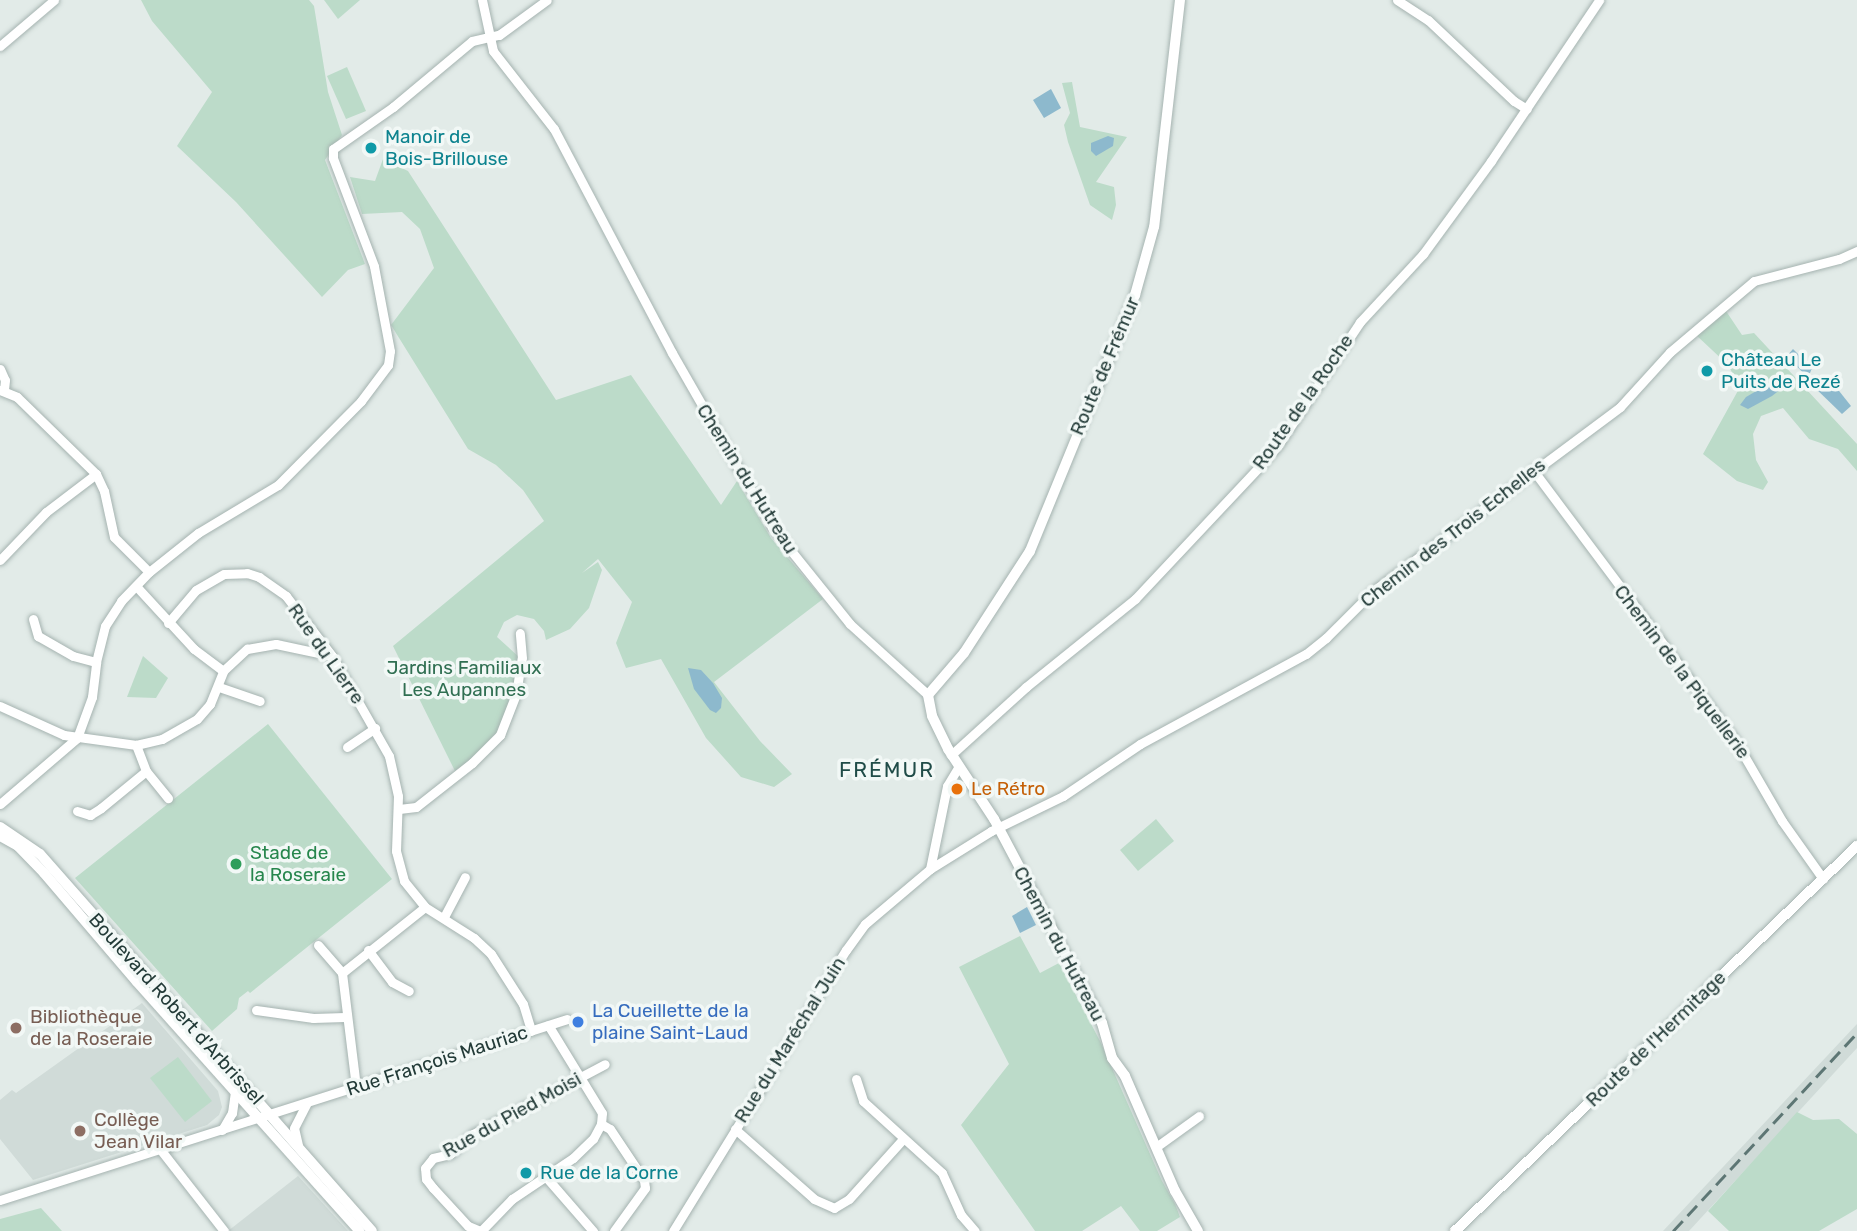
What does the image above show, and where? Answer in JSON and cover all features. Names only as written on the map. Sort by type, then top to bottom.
[{"type":"street","points":[[0,46],[54,0]]},
{"type":"street","name":"Chemin du Hutreau","points":[[482,0],[496,56],[554,129],[672,353],[777,534],[850,624],[928,695],[932,716],[951,755],[999,829],[1101,1023],[1112,1058],[1125,1076],[1175,1191],[1198,1231]]},
{"type":"street","points":[[0,804],[77,738],[92,697],[96,662],[112,611],[149,572],[222,516],[252,503],[283,481],[347,416],[376,382],[390,358],[373,266],[332,153],[393,107],[462,48],[475,39],[499,35],[547,0]]},
{"type":"street","name":"Route de Frémur","points":[[928,695],[964,653],[1030,551],[1044,524],[1070,451],[1138,286],[1154,227],[1181,0]]},
{"type":"street","points":[[1396,0],[1427,20],[1514,102],[1527,109]]},
{"type":"street","name":"Route de la Roche","points":[[951,755],[1026,687],[1135,599],[1278,445],[1360,322],[1423,254],[1527,109],[1599,0]]},
{"type":"street","name":"Chemin des Trois Echelles","points":[[999,829],[1063,796],[1140,744],[1306,654],[1326,638],[1371,592],[1620,407],[1670,352],[1754,281],[1857,251]]},
{"type":"street","points":[[0,369],[5,380],[2,390],[17,397],[96,474],[104,491],[114,537],[149,572]]},
{"type":"street","name":"Chemin de la Piquellerie","points":[[1533,470],[1735,740],[1782,821],[1823,879]]},
{"type":"street","points":[[0,560],[46,512],[96,474]]},
{"type":"street","name":"Rue du Lierre","points":[[168,623],[196,590],[224,574],[247,573],[271,584],[286,597],[332,656],[389,756],[399,809],[396,851],[399,867],[411,893],[425,907],[443,917],[491,954],[523,1004],[531,1031]]},
{"type":"street","points":[[136,586],[168,623],[223,671]]},
{"type":"street","points":[[33,619],[38,636],[73,656],[96,662]]},
{"type":"street","points":[[399,809],[416,807],[481,756],[500,735],[516,694],[522,658],[520,633]]},
{"type":"street","points":[[0,706],[45,728],[77,738],[136,744],[162,739],[184,728],[210,704],[219,687],[223,671],[247,649],[259,645],[296,646],[332,656]]},
{"type":"street","points":[[219,687],[260,701]]},
{"type":"street","points":[[347,747],[375,728]]},
{"type":"street","points":[[136,744],[146,771],[168,798]]},
{"type":"street","points":[[930,869],[947,786],[958,766]]},
{"type":"street","points":[[77,811],[90,814],[102,808],[146,771]]},
{"type":"street","name":"Boulevard Robert d'Arbrissel","points":[[0,827],[40,854],[360,1231]]},
{"type":"street","name":"Rue du Maréchal Juin","points":[[673,1231],[864,924],[930,869],[999,829]]},
{"type":"street","name":"Boulevard Robert d'Arbrissel","points":[[0,836],[18,846],[44,873],[235,1091],[300,1151],[372,1231]]},
{"type":"street","name":"Route de l'Hermitage","points":[[1455,1231],[1857,846]]},
{"type":"street","points":[[443,917],[465,877]]},
{"type":"street","points":[[342,973],[425,907]]},
{"type":"street","points":[[318,944],[342,973],[345,1017],[356,1087]]},
{"type":"street","points":[[368,950],[393,982],[409,991]]},
{"type":"street","points":[[256,1010],[313,1017],[345,1017]]},
{"type":"street","name":"Rue François Mauriac","points":[[0,1200],[567,1019]]},
{"type":"street","points":[[481,1231],[512,1199],[546,1177],[593,1139],[601,1125],[602,1113],[548,1025]]},
{"type":"street","name":"Rue du Pied Moisi","points":[[481,1231],[468,1226],[433,1188],[426,1179],[425,1168],[433,1158],[450,1154],[473,1134],[605,1063]]},
{"type":"street","points":[[856,1079],[863,1101],[942,1173],[961,1215],[971,1230]]},
{"type":"street","points":[[222,1130],[232,1113],[235,1091]]},
{"type":"street","points":[[300,1151],[294,1128],[307,1102]]},
{"type":"street","points":[[1156,1147],[1199,1116]]},
{"type":"street","points":[[601,1125],[610,1129],[644,1181],[645,1188],[614,1231]]},
{"type":"street","points":[[736,1129],[814,1199],[834,1208],[849,1199],[904,1139]]},
{"type":"street","points":[[160,1149],[224,1231]]},
{"type":"street","points":[[546,1177],[593,1231]]},
{"type":"shaded area","points":[[142,1003],[218,1091],[222,1107],[219,1115],[207,1125],[33,1180],[0,1139],[0,1100],[12,1090],[16,1093]]},
{"type":"shaded area","points":[[1857,1024],[1857,1048],[1689,1231],[1663,1231]]},
{"type":"shaded area","points":[[298,1176],[348,1231],[228,1231]]},
{"type":"green space","points":[[141,0],[309,0],[314,6],[328,92],[342,135],[325,160],[365,264],[348,270],[322,297],[236,202],[177,146],[212,92],[152,21]]},
{"type":"green space","points":[[324,0],[360,0],[338,19]]},
{"type":"green space","points":[[347,67],[366,111],[346,119],[327,76]]},
{"type":"green space","points":[[1072,82],[1080,127],[1127,137],[1096,182],[1114,187],[1116,205],[1112,220],[1090,205],[1068,142],[1064,125],[1070,113],[1062,83]]},
{"type":"green space","name":"Jardins Familiaux Les Aupannes","points":[[383,159],[408,171],[556,400],[631,375],[721,505],[737,481],[771,538],[823,599],[714,682],[760,741],[792,774],[774,787],[741,777],[706,738],[661,659],[626,668],[616,643],[632,602],[598,559],[582,573],[598,562],[602,570],[589,608],[570,629],[546,640],[544,631],[534,619],[517,615],[504,622],[497,637],[519,657],[514,689],[500,729],[471,760],[455,771],[393,646],[544,521],[523,490],[496,465],[468,449],[391,325],[434,268],[420,229],[402,212],[362,214],[350,177],[375,181]]},
{"type":"green space","points":[[1724,308],[1742,335],[1754,333],[1857,444],[1857,471],[1838,449],[1809,439],[1783,408],[1761,416],[1753,434],[1756,460],[1768,482],[1763,490],[1737,481],[1703,454],[1740,387],[1728,365],[1695,334]]},
{"type":"green space","points":[[143,656],[168,678],[156,698],[127,697]]},
{"type":"green space","name":"Stade de la Roseraie","points":[[268,724],[392,879],[250,993],[248,991],[239,998],[237,1009],[212,1031],[75,878]]},
{"type":"green space","points":[[1156,819],[1174,841],[1138,871],[1120,850]]},
{"type":"green space","points":[[1020,936],[1040,973],[1059,963],[1100,1041],[1180,1217],[1157,1231],[1140,1231],[1121,1206],[1082,1231],[1035,1231],[961,1125],[1009,1064],[959,967]]},
{"type":"green space","points":[[178,1057],[212,1101],[185,1122],[150,1078]]},
{"type":"green space","points":[[1797,1112],[1813,1120],[1839,1119],[1857,1134],[1857,1209],[1819,1231],[1729,1231],[1708,1211]]},
{"type":"green space","points":[[41,1208],[62,1231],[0,1231],[0,1219]]},
{"type":"water","points":[[1051,89],[1061,108],[1044,118],[1033,100]]},
{"type":"water","points":[[1108,136],[1114,138],[1113,146],[1096,156],[1091,151],[1091,143]]},
{"type":"water","points":[[1793,349],[1812,368],[1808,378],[1787,356]]},
{"type":"water","points":[[1820,375],[1828,377],[1851,406],[1842,414],[1811,384]]},
{"type":"water","points":[[1779,378],[1785,386],[1772,396],[1748,409],[1740,405],[1746,397]]},
{"type":"water","points":[[688,668],[701,670],[713,683],[722,698],[721,708],[716,713],[710,710],[694,689]]},
{"type":"water","points":[[1027,907],[1036,925],[1020,933],[1012,916]]},
{"type":"railway","points":[[1673,1231],[1857,1033]]},
{"type":"place","name":"Manoir de Bois-Brillouse","points":[[371,148]]},
{"type":"place","name":"Château Le Puits de Rezé","points":[[1707,371]]},
{"type":"place","name":"Le Rétro","points":[[957,789]]},
{"type":"place","name":"Stade de la Roseraie","points":[[236,864]]},
{"type":"place","name":"La Cueillette de la plaine Saint-Laud","points":[[578,1022]]},
{"type":"place","name":"Bibliothèque de la Roseraie","points":[[16,1028]]},
{"type":"place","name":"Collège Jean Vilar","points":[[80,1131]]},
{"type":"place","name":"Rue de la Corne","points":[[526,1173]]},
{"type":"district","name":"FRÉMUR","points":[[887,770]]}]
